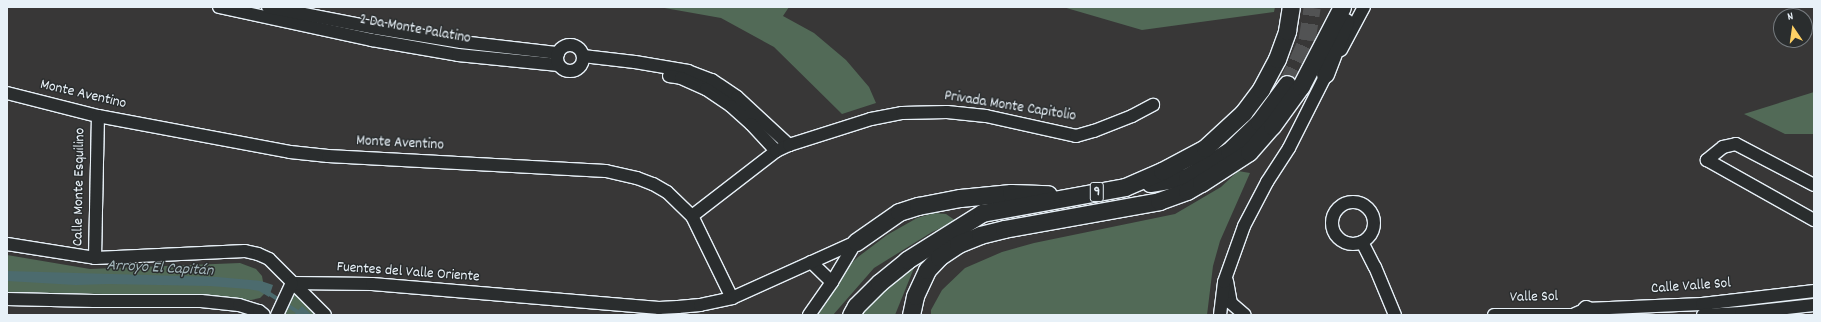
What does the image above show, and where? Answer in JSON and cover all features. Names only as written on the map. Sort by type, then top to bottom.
[{"type":"highway","name":"9","points":[[851,315],[856,306],[879,282],[907,260],[982,213],[1125,187],[1162,172],[1205,148],[1243,113],[1261,89],[1277,59],[1287,31],[1291,7]]},
{"type":"highway","name":"9","points":[[911,315],[915,296],[927,270],[939,257],[958,244],[980,235],[1004,229],[1159,201],[1186,191],[1201,183],[1249,152],[1272,126],[1301,86],[1342,7]]},
{"type":"highway","points":[[1326,74],[1346,20],[1347,7]]},
{"type":"highway","points":[[1125,187],[1187,177],[1209,164],[1245,137],[1272,106],[1287,84]]},
{"type":"highway","points":[[856,242],[899,212],[960,198],[1011,193],[1082,196]]},
{"type":"street","name":"2 Da Monte Palatino","points":[[219,7],[372,40],[458,55],[559,59]]},
{"type":"street","name":"2 Da Monte Palatino","points":[[268,7],[376,28],[559,59]]},
{"type":"street","points":[[1220,315],[1222,290],[1244,226],[1267,182],[1289,148],[1326,74],[1364,7]]},
{"type":"street","points":[[572,46],[579,49],[583,60],[577,70],[569,72],[559,59],[564,47],[572,46]]},
{"type":"street","points":[[583,60],[635,62],[688,71],[712,80],[737,97],[789,145]]},
{"type":"street","points":[[583,60],[681,78],[706,89],[736,111],[776,151]]},
{"type":"street","name":"Monte Aventino","points":[[7,93],[98,116],[243,144],[328,156],[606,171],[637,178],[653,184],[667,192],[692,216],[732,298]]},
{"type":"street","name":"Privada Monte Capitolio","points":[[692,216],[776,151],[789,145],[871,119],[924,112],[947,112],[986,116],[1076,136],[1094,131],[1132,116],[1153,105]]},
{"type":"street","name":"Calle Monte Esquilino","points":[[95,258],[98,116]]},
{"type":"street","points":[[1814,185],[1736,144],[1727,145],[1707,160],[1814,220]]},
{"type":"street","points":[[809,315],[832,282],[856,242]]},
{"type":"street","name":"Fuentes del Valle Oriente","points":[[292,283],[372,284],[659,308],[700,305],[732,298],[856,242]]},
{"type":"street","points":[[1362,242],[1375,267],[1395,315]]},
{"type":"street","points":[[7,244],[95,258],[245,251],[258,254],[269,259],[325,315]]},
{"type":"street","points":[[811,262],[832,282]]},
{"type":"street","points":[[1226,276],[1231,302],[1245,315]]},
{"type":"street","points":[[277,315],[292,283]]},
{"type":"street","name":"Calle Valle Sol","points":[[1583,313],[1702,304],[1814,291]]},
{"type":"street","points":[[7,299],[49,301],[201,301],[239,305],[259,311],[264,315]]},
{"type":"street","name":"Calle Valle Sol","points":[[1703,315],[1742,313],[1814,304]]},
{"type":"street","name":"Valle Sol","points":[[1494,315],[1583,313]]},
{"type":"green space","points":[[659,7],[789,7],[783,16],[814,33],[846,60],[869,87],[876,103],[842,114],[774,47],[721,18]]},
{"type":"green space","points":[[1063,7],[1275,7],[1274,12],[1142,30]]},
{"type":"green space","points":[[1814,92],[1814,134],[1785,134],[1744,114]]},
{"type":"green space","points":[[1238,171],[1250,173],[1220,241],[1213,266],[1207,315],[931,315],[931,310],[942,290],[965,268],[1002,252],[1034,243],[1175,214],[1221,187]]},
{"type":"green space","points":[[934,213],[946,214],[956,221],[932,232],[874,268],[833,315],[809,315],[832,282],[858,257],[887,235],[917,218]]},
{"type":"green space","points":[[7,255],[90,269],[240,263],[256,269],[262,276],[265,293],[260,298],[251,300],[200,296],[7,292]]},
{"type":"green space","points":[[916,263],[895,315],[855,315],[863,303]]},
{"type":"green space","points":[[292,283],[325,315],[277,315]]},
{"type":"water","points":[[7,271],[217,277],[261,281],[273,285],[269,297],[259,291],[210,286],[108,284],[76,285],[7,281]]},
{"type":"water","points":[[302,306],[312,315],[294,315]]},
{"type":"waterway","name":"Arroyo El Capitán","points":[[267,292],[303,315]]},
{"type":"tunnel","points":[[1287,84],[1307,40],[1312,7]]}]
